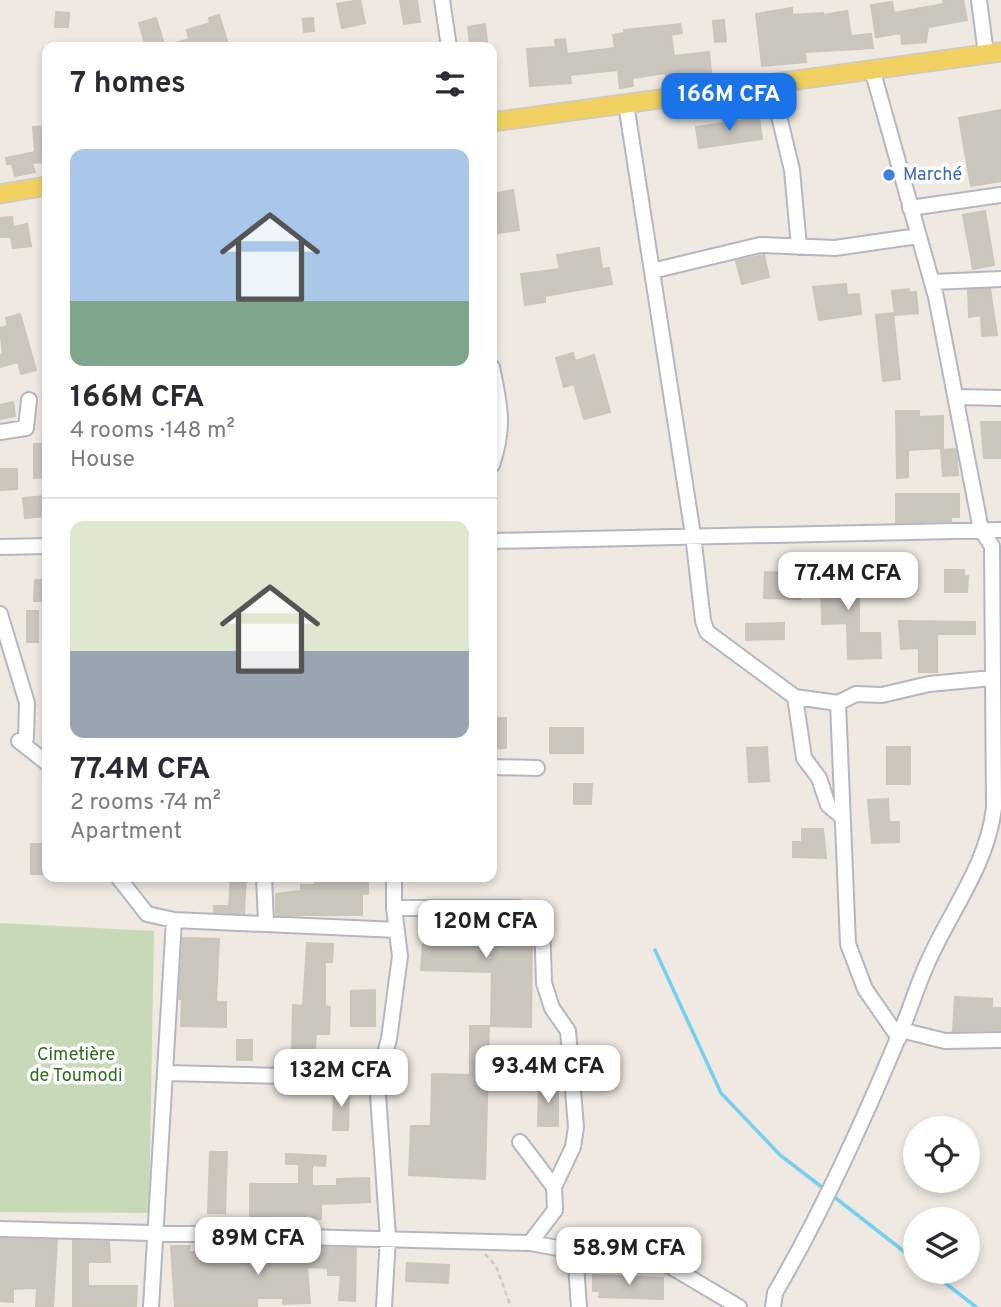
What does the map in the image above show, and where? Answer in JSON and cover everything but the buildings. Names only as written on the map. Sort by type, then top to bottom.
[{"type":"main road","points":[[497,121],[993,53]]},
{"type":"main road","points":[[0,194],[42,187]]},
{"type":"street","points":[[442,0],[448,42]]},
{"type":"street","points":[[979,0],[993,53]]},
{"type":"street","points":[[774,1307],[775,1293],[822,1206],[900,1034],[927,964],[996,830],[992,546],[981,530],[957,397],[932,282],[872,69]]},
{"type":"street","points":[[771,83],[792,170],[799,247]]},
{"type":"street","points":[[626,104],[693,535],[703,621],[707,632],[795,697],[838,703],[856,694],[882,695],[929,684],[992,678]]},
{"type":"street","points":[[910,208],[1001,195]]},
{"type":"street","points":[[652,271],[760,245],[835,248],[918,236]]},
{"type":"street","points":[[932,282],[1001,279]]},
{"type":"street","points":[[497,390],[501,438],[497,450]]},
{"type":"street","points":[[957,397],[1001,398]]},
{"type":"street","points":[[0,432],[26,428],[29,400]]},
{"type":"street","points":[[497,541],[1001,530]]},
{"type":"street","points":[[0,547],[42,546]]},
{"type":"street","points":[[0,614],[27,703],[26,738],[19,741],[42,759]]},
{"type":"street","points":[[795,697],[804,758],[819,778],[828,805],[841,816]]},
{"type":"street","points":[[838,703],[841,717],[845,914],[852,957],[865,989],[900,1034],[945,1041],[1001,1041]]},
{"type":"street","points":[[497,766],[537,768]]},
{"type":"street","points":[[121,882],[148,914],[174,920],[397,930]]},
{"type":"street","points":[[264,882],[266,923]]},
{"type":"street","points":[[384,1307],[388,1237],[377,1081],[389,1039],[400,956],[394,908],[394,882]]},
{"type":"street","points":[[394,908],[518,908],[538,913],[542,920],[544,983],[552,1008],[568,1031],[575,1088],[576,1138],[554,1187],[555,1210],[530,1243]]},
{"type":"street","points":[[151,1307],[174,920]]},
{"type":"street","points":[[166,1073],[329,1077],[377,1081]]},
{"type":"street","points":[[520,1142],[554,1187]]},
{"type":"street","points":[[0,1229],[154,1235],[388,1237],[530,1243],[575,1251],[578,1262],[579,1307]]},
{"type":"street","points":[[578,1262],[658,1259],[739,1307]]},
{"type":"path","points":[[469,1240],[496,1266],[512,1307]]},
{"type":"green space","name":"Cimetière de Toumodi","points":[[0,923],[154,931],[149,1213],[0,1212]]},
{"type":"waterway","points":[[655,950],[721,1093],[780,1155],[827,1191]]},
{"type":"waterway","points":[[833,1196],[903,1251]]},
{"type":"waterway","points":[[946,1284],[976,1307]]},
{"type":"place","name":"Marché","points":[[889,175]]}]
